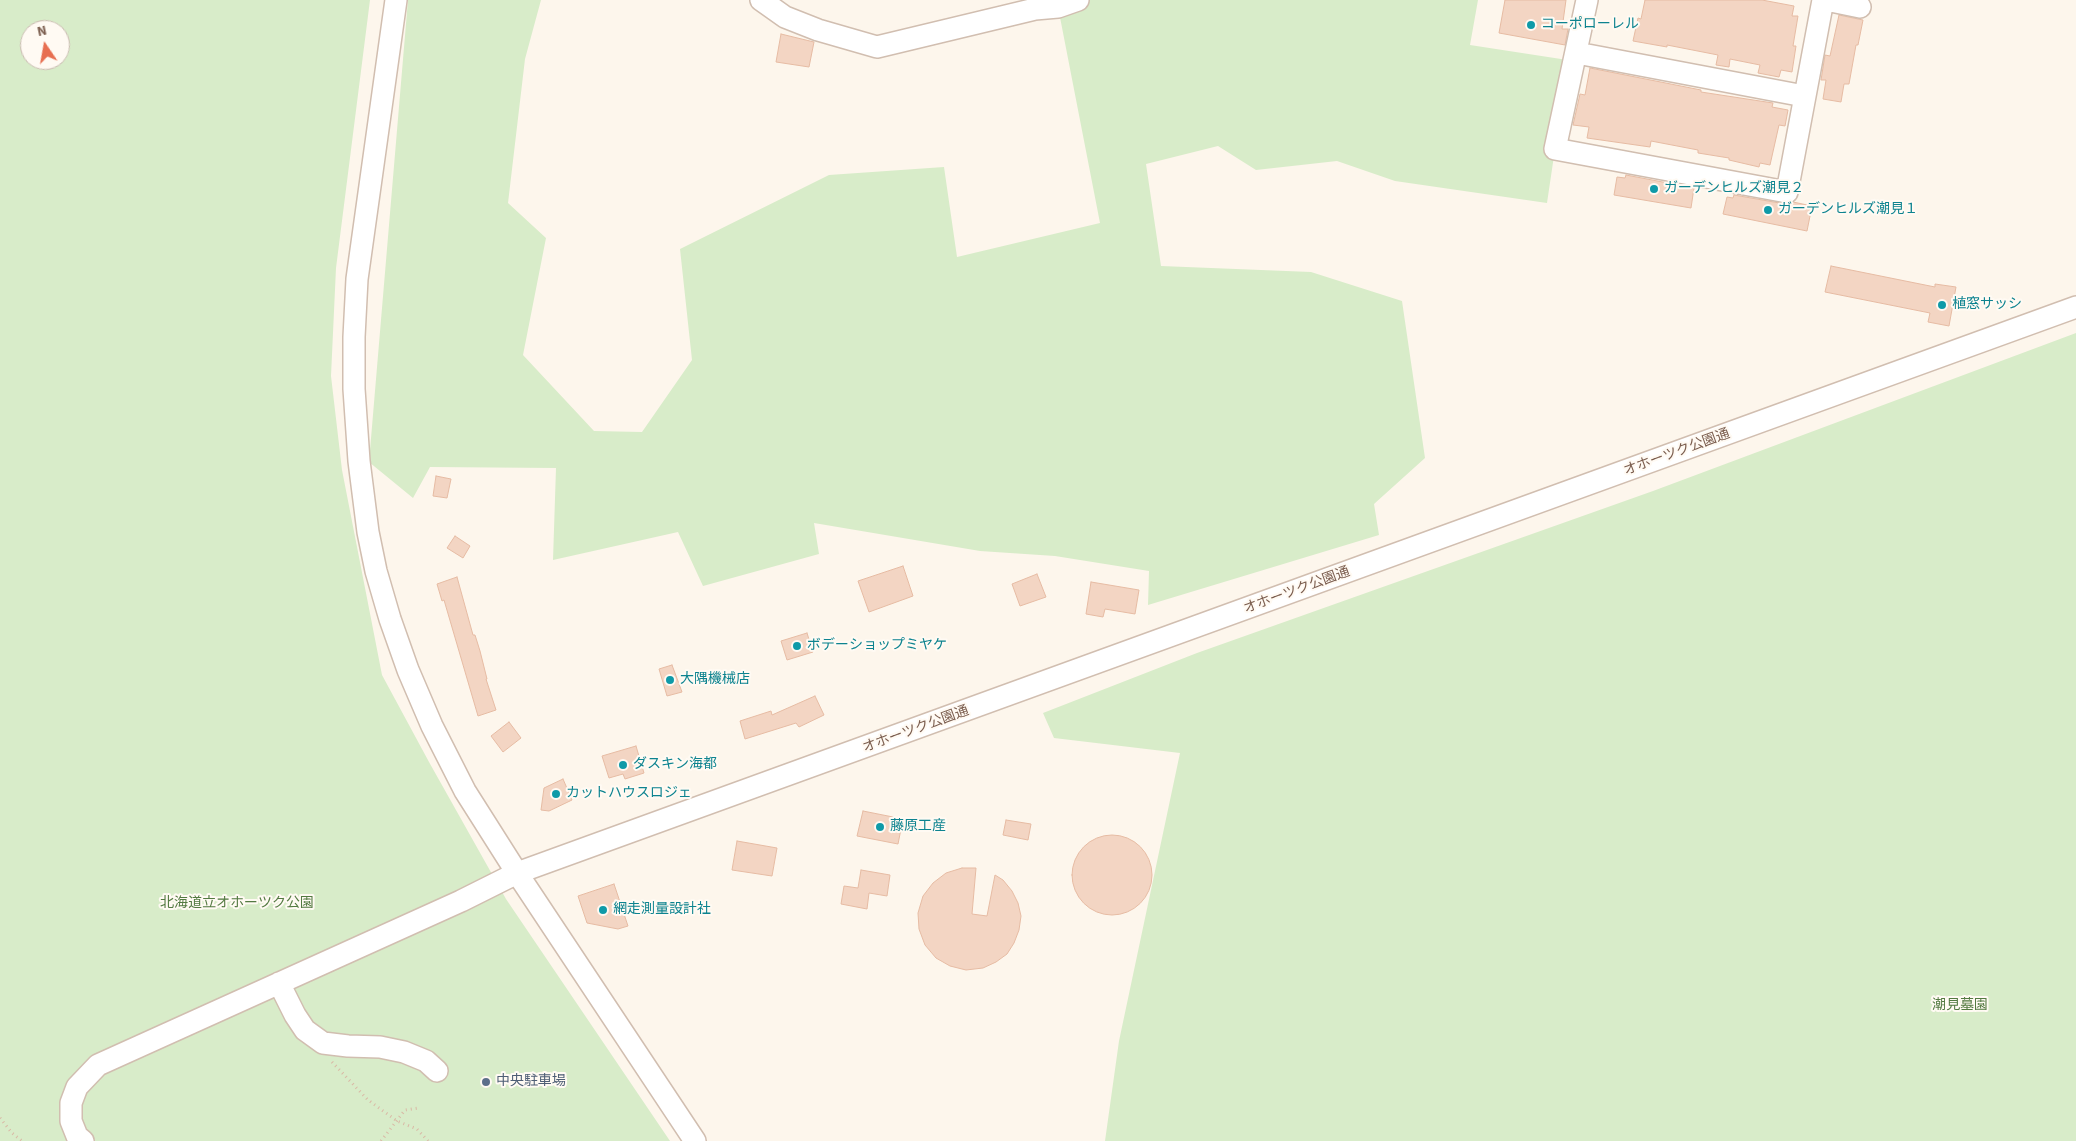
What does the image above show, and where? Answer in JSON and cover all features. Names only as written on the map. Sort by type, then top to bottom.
[{"type":"street","points":[[396,0],[357,279],[354,389],[359,461],[367,524],[376,571],[408,670],[432,726],[465,791],[517,873],[695,1141]]},
{"type":"street","points":[[761,0],[785,17],[818,30],[877,47],[1035,9],[1058,7],[1078,0]]},
{"type":"street","points":[[1587,0],[1555,149],[1787,192],[1824,0],[1860,7]]},
{"type":"street","points":[[1576,53],[1804,96]]},
{"type":"street","name":"オホーツク公園通","points":[[83,1141],[77,1136],[71,1121],[71,1103],[77,1087],[98,1065],[517,873],[2076,307]]},
{"type":"street","points":[[279,983],[305,1030],[323,1042],[348,1046],[380,1047],[404,1052],[426,1061],[437,1071]]},
{"type":"path","points":[[327,1057],[368,1100],[396,1121],[417,1129],[428,1141]]},
{"type":"path","points":[[382,1141],[405,1110],[419,1108]]},
{"type":"path","points":[[0,1118],[12,1133],[22,1141]]},
{"type":"green space","name":"北海道立オホーツク公園","points":[[0,0],[370,0],[336,268],[331,376],[342,470],[382,675],[506,899],[670,1141],[0,1141]]},
{"type":"green space","points":[[408,0],[541,0],[525,59],[508,203],[546,238],[523,355],[594,431],[642,432],[692,360],[680,249],[829,175],[944,167],[957,257],[1100,223],[1058,7],[1054,0],[1478,0],[1470,45],[1574,61],[1555,149],[1547,203],[1395,181],[1337,161],[1256,170],[1218,146],[1146,164],[1161,266],[1311,272],[1402,301],[1425,458],[1374,504],[1379,535],[1148,605],[1149,571],[1055,556],[980,551],[814,523],[819,554],[703,586],[678,532],[553,560],[556,468],[430,467],[413,498],[369,462]]},
{"type":"green space","name":"潮見墓園","points":[[2076,333],[2076,1141],[1105,1141],[1119,1041],[1180,753],[1054,738],[1043,713],[1197,653],[1653,491]]},
{"type":"building","name":"コーポローレル","points":[[1505,0],[1566,0],[1562,29],[1568,29],[1565,45],[1499,33]]},
{"type":"building","points":[[1645,0],[1762,0],[1794,6],[1792,16],[1798,16],[1793,46],[1796,46],[1792,72],[1781,70],[1779,77],[1758,73],[1760,65],[1730,59],[1729,67],[1716,65],[1718,55],[1667,45],[1667,47],[1633,41],[1638,18],[1641,19]]},
{"type":"building","points":[[1839,15],[1863,20],[1849,84],[1844,84],[1841,102],[1823,99],[1826,80],[1821,80],[1825,55],[1830,56]]},
{"type":"building","points":[[781,34],[814,42],[809,67],[776,62]]},
{"type":"building","points":[[1590,68],[1701,90],[1701,92],[1773,103],[1772,107],[1788,110],[1785,126],[1779,125],[1770,165],[1760,163],[1759,167],[1729,160],[1729,158],[1698,153],[1698,150],[1651,141],[1650,147],[1587,138],[1589,127],[1573,125],[1580,94],[1585,95]]},
{"type":"building","name":"ガーデンヒルズ潮見２","points":[[1626,175],[1694,188],[1691,208],[1614,195],[1617,177],[1625,178]]},
{"type":"building","name":"ガーデンヒルズ潮見１","points":[[1734,195],[1785,204],[1793,202],[1812,206],[1807,231],[1723,214],[1727,197],[1733,198]]},
{"type":"building","points":[[1831,266],[1935,287],[1935,284],[1956,287],[1949,326],[1928,322],[1930,313],[1825,292]]},
{"type":"building","points":[[436,476],[451,479],[447,498],[433,496]]},
{"type":"building","points":[[455,536],[470,546],[463,558],[447,548]]},
{"type":"building","points":[[903,566],[913,596],[869,612],[858,581]]},
{"type":"building","points":[[1037,574],[1046,597],[1020,606],[1012,584]]},
{"type":"building","points":[[457,577],[496,710],[478,716],[444,600],[442,601],[437,584]]},
{"type":"building","points":[[1091,582],[1139,590],[1135,614],[1105,609],[1103,617],[1086,614]]},
{"type":"building","name":"ボデーショップミヤケ","points":[[807,633],[813,652],[787,660],[781,641]]},
{"type":"building","name":"大隅機械店","points":[[672,665],[682,692],[667,696],[659,669]]},
{"type":"building","points":[[815,696],[824,715],[799,727],[796,723],[745,739],[740,721],[771,711],[772,715]]},
{"type":"building","points":[[509,722],[521,738],[503,752],[491,736]]},
{"type":"building","name":"ダスキン海都","points":[[636,746],[644,773],[625,779],[623,774],[609,778],[602,756]]},
{"type":"building","name":"カットハウスロジェ","points":[[563,779],[572,800],[549,811],[541,810],[544,788]]},
{"type":"building","name":"藤原工産","points":[[863,811],[903,819],[898,844],[857,836]]},
{"type":"building","points":[[1006,820],[1031,824],[1028,840],[1003,835]]},
{"type":"building","points":[[1112,835],[1127,838],[1140,847],[1149,860],[1152,875],[1149,890],[1140,903],[1127,912],[1112,915],[1097,912],[1084,903],[1075,890],[1072,875],[1075,860],[1084,847],[1097,838]]},
{"type":"building","points":[[737,841],[777,848],[772,876],[732,870]]},
{"type":"building","points":[[962,868],[976,868],[972,914],[987,916],[995,875],[1003,880],[1012,891],[1018,903],[1021,916],[1019,930],[1007,954],[983,968],[966,970],[950,966],[936,958],[925,945],[919,929],[918,913],[923,896],[933,883],[946,873]]},
{"type":"building","points":[[861,870],[890,875],[887,896],[869,893],[867,909],[841,904],[844,886],[858,888]]},
{"type":"building","name":"網走測量設計社","points":[[614,884],[628,926],[618,929],[587,923],[578,896]]},
{"type":"place","name":"コーポローレル","points":[[1531,25]]},
{"type":"place","name":"ガーデンヒルズ潮見２","points":[[1654,189]]},
{"type":"place","name":"ガーデンヒルズ潮見１","points":[[1768,210]]},
{"type":"place","name":"植窓サッシ","points":[[1942,305]]},
{"type":"place","name":"ボデーショップミヤケ","points":[[797,646]]},
{"type":"place","name":"大隅機械店","points":[[670,680]]},
{"type":"place","name":"ダスキン海都","points":[[623,765]]},
{"type":"place","name":"カットハウスロジェ","points":[[556,794]]},
{"type":"place","name":"藤原工産","points":[[880,827]]},
{"type":"place","name":"網走測量設計社","points":[[603,910]]},
{"type":"place","name":"中央駐車場","points":[[486,1082]]}]
